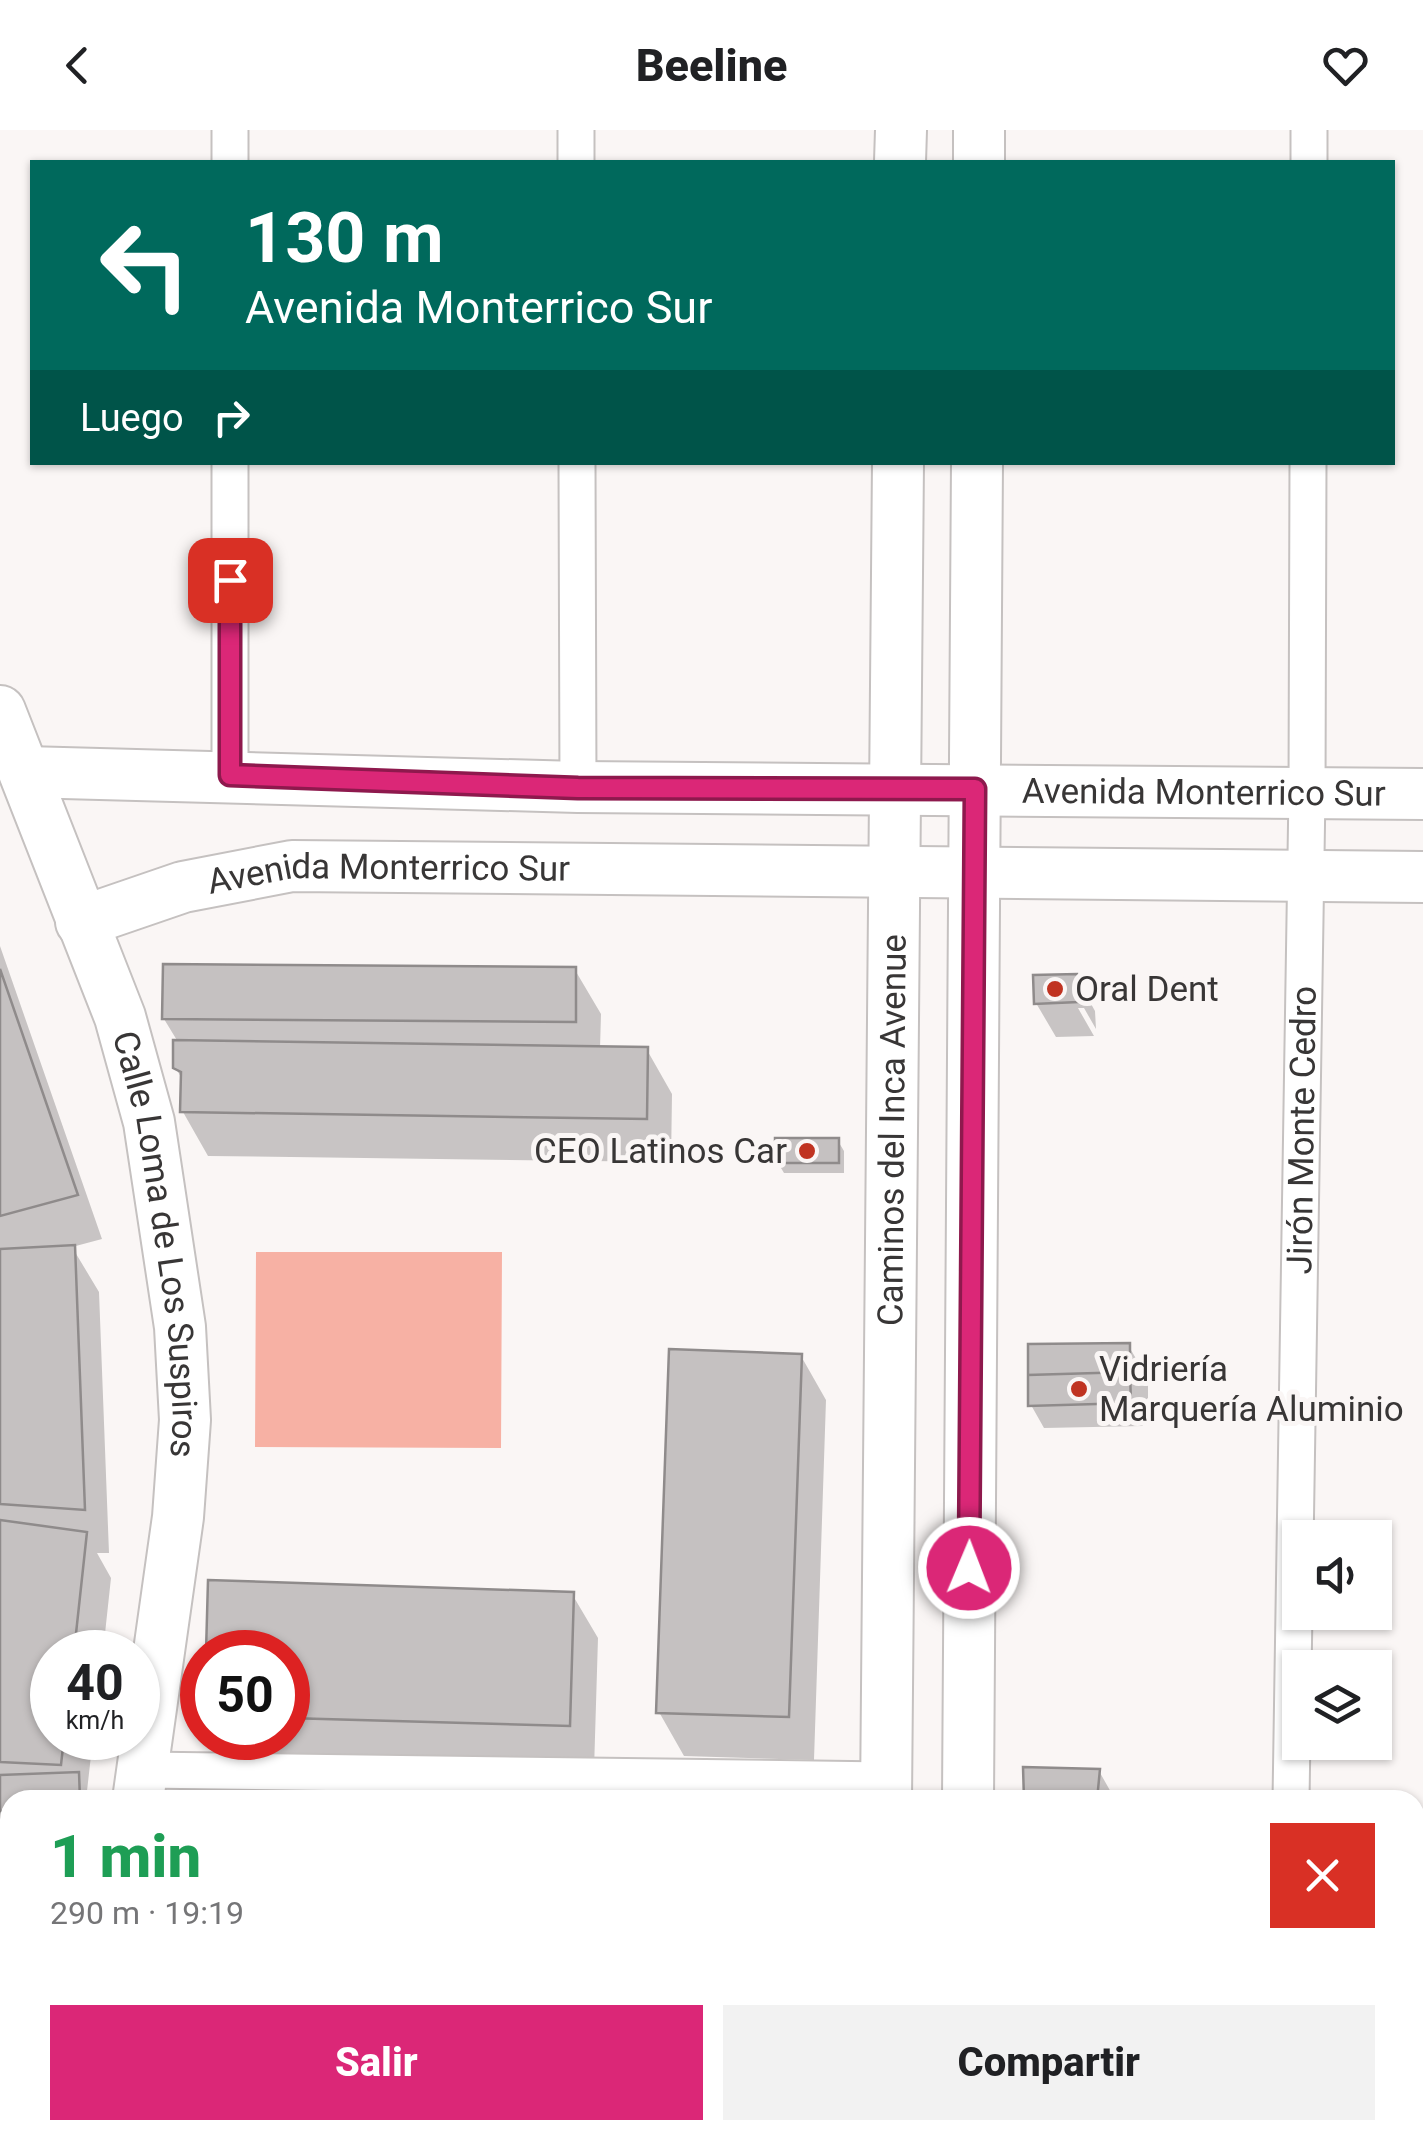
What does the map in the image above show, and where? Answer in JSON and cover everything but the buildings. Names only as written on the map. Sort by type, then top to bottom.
[{"type":"street","points":[[230,130],[230,160]]},
{"type":"street","points":[[576,130],[576,160]]},
{"type":"street","points":[[900,130],[900,160]]},
{"type":"street","points":[[979,160],[980,130]]},
{"type":"street","points":[[1309,160],[1310,130]]},
{"type":"street","points":[[230,465],[230,775]]},
{"type":"street","points":[[577,465],[578,788]]},
{"type":"street","name":"Caminos del Inca Avenue","points":[[886,1790],[898,465]]},
{"type":"street","points":[[968,1790],[977,465]]},
{"type":"street","name":"Jirón Monte Cedro","points":[[1291,1790],[1306,876],[1308,465]]},
{"type":"street","name":"Calle Loma de Los Suspiros","points":[[0,711],[120,1016],[150,1122],[180,1326],[186,1420],[178,1517],[142,1785]]},
{"type":"street","name":"Avenida Monterrico Sur","points":[[26,772],[578,788],[1423,794]]},
{"type":"street","name":"Avenida Monterrico Sur","points":[[80,922],[183,887],[292,866],[1423,877]]},
{"type":"street","points":[[142,1785],[886,1790]]},
{"type":"shaded area","points":[[256,1252],[502,1252],[501,1448],[255,1447]]},
{"type":"place","name":"Oral Dent","points":[[1055,989]]},
{"type":"place","name":"CEO Latinos Car","points":[[807,1151]]},
{"type":"place","name":"Vidriería Marquería Aluminio","points":[[1079,1389]]},
{"type":"route","points":[[230,580],[230,775],[578,788],[975,789],[969,1568]]}]
